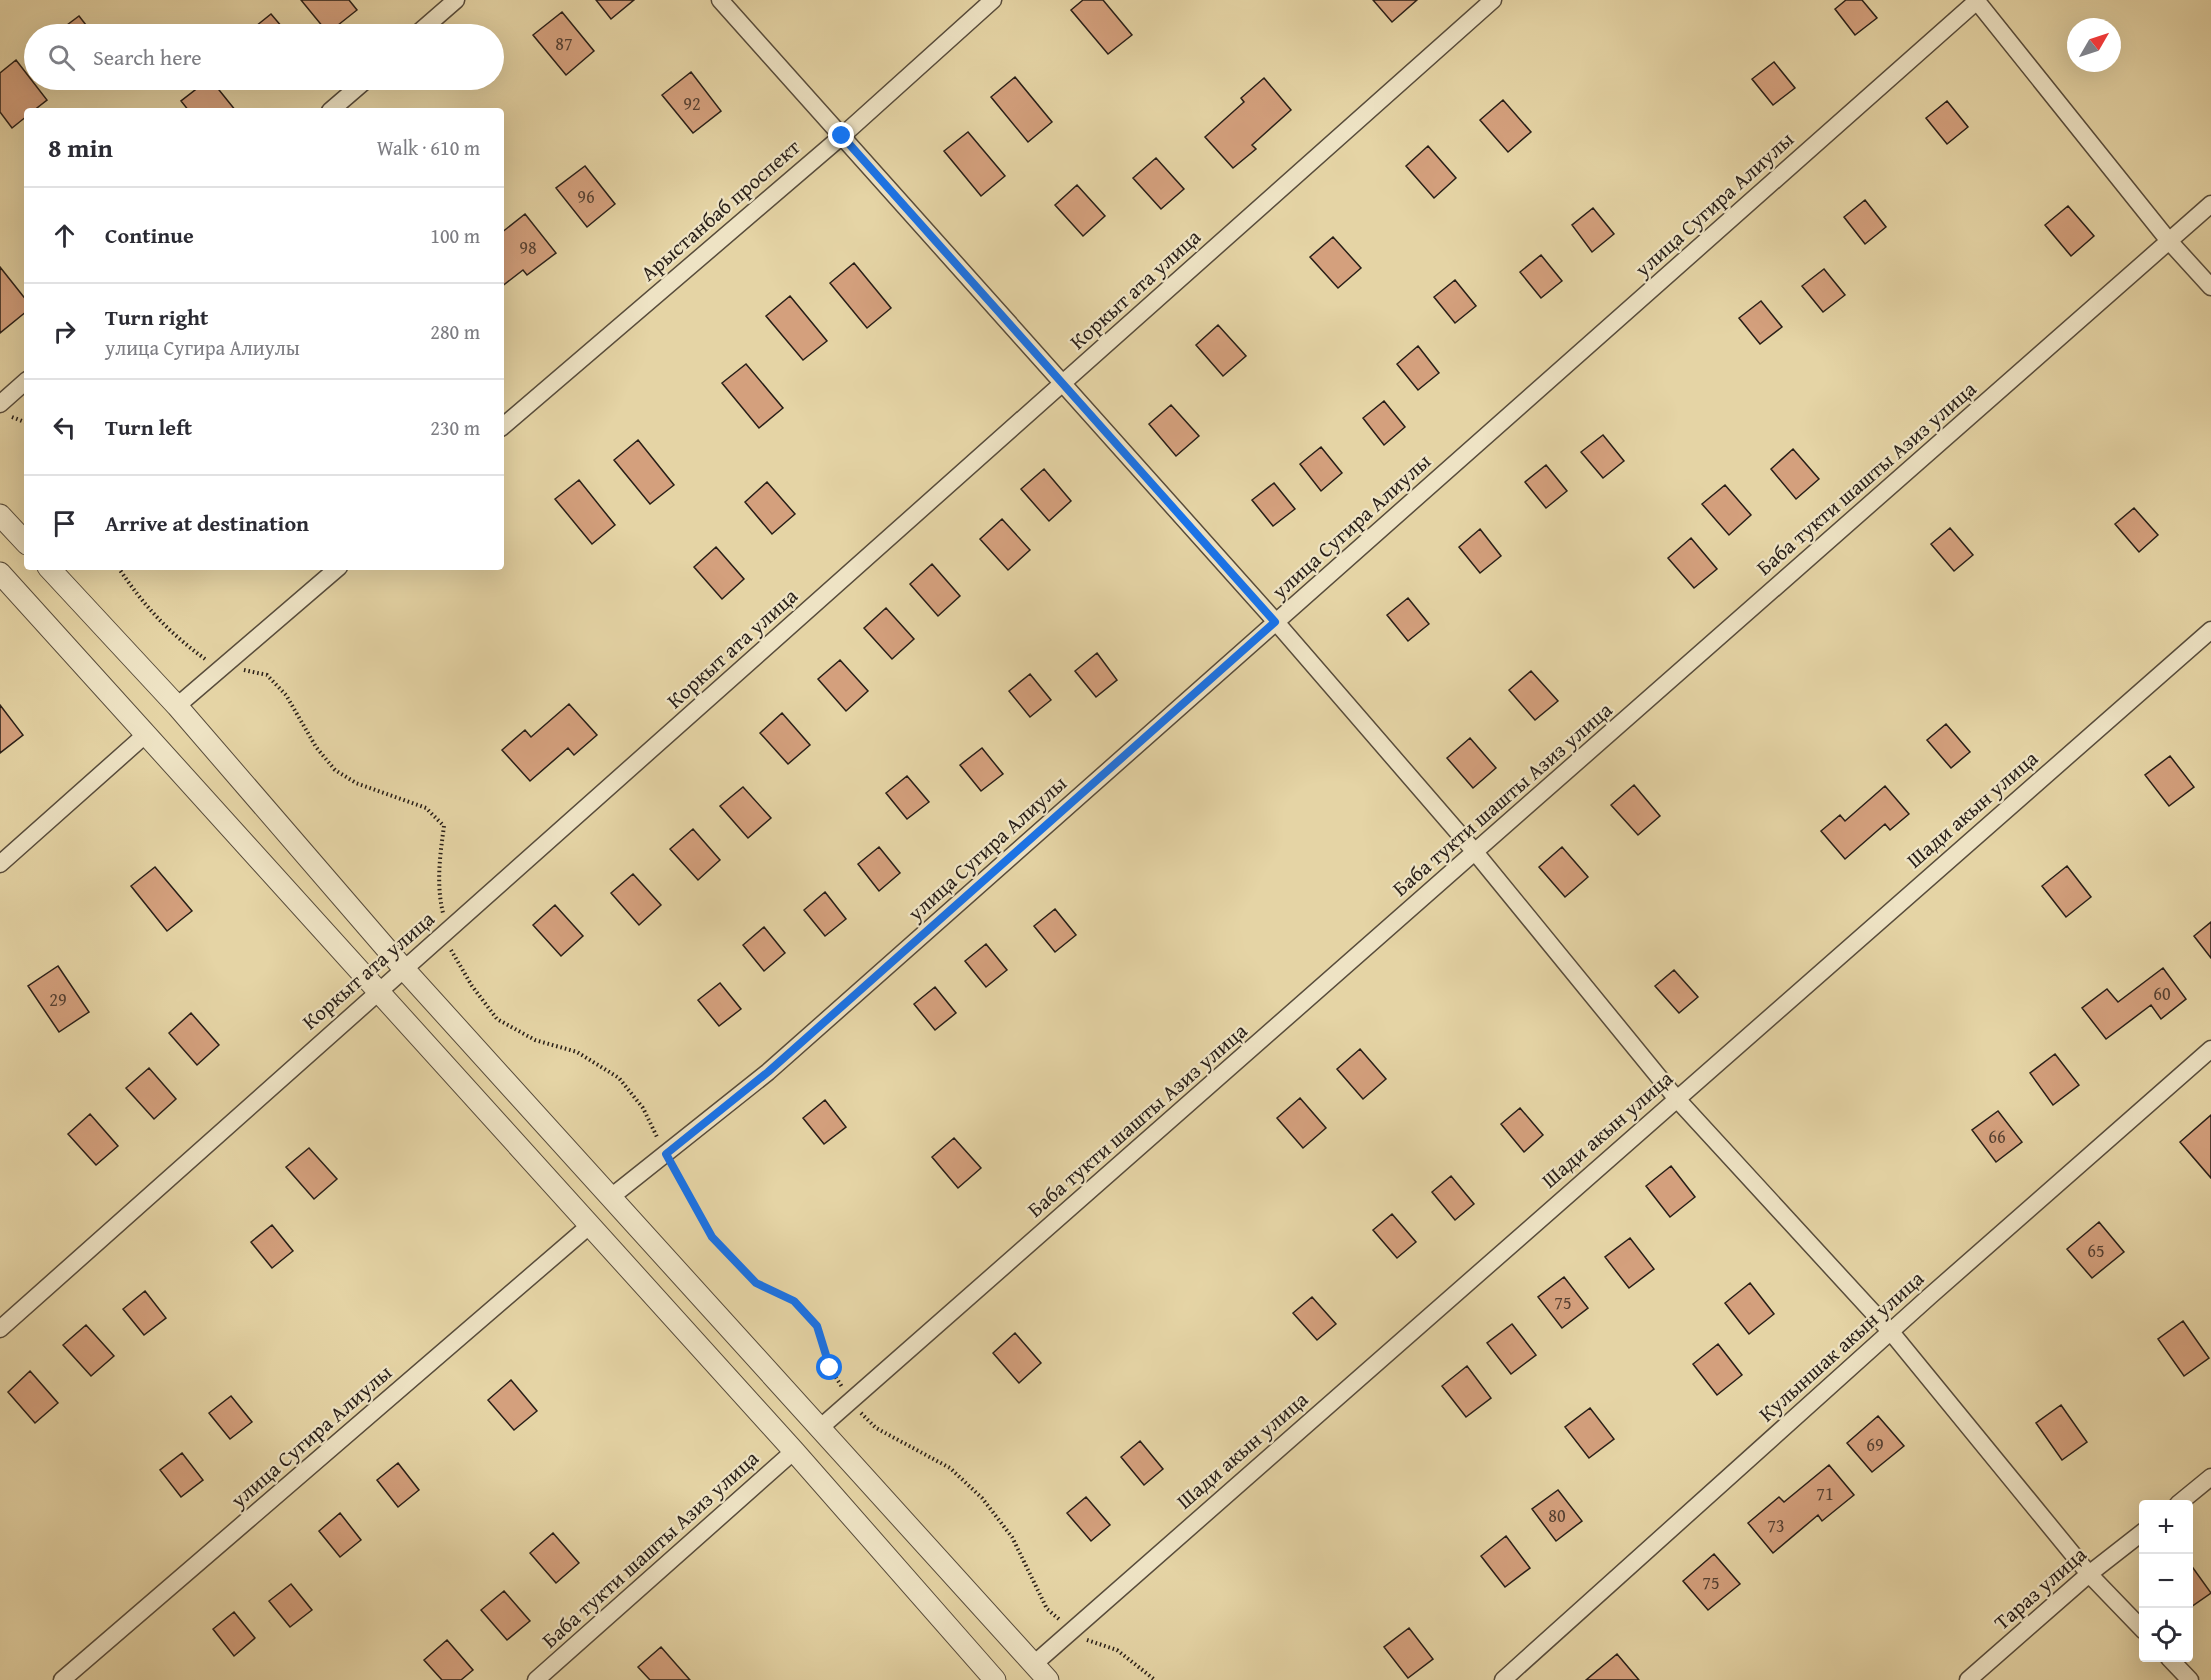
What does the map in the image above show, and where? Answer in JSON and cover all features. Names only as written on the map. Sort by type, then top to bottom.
[{"type":"street","points":[[428,24],[456,0]]},
{"type":"street","points":[[720,0],[1275,622],[1475,852],[1676,1098],[1890,1332],[2089,1574],[2139,1626]]},
{"type":"street","name":"Арыстанбаб проспект","points":[[504,425],[842,136],[993,0]]},
{"type":"street","name":"Коркыт ата улица","points":[[0,1329],[1492,0]]},
{"type":"street","points":[[1977,0],[2169,242],[2211,287]]},
{"type":"street","name":"улица Сугира Алиулы","points":[[611,1197],[768,1072],[1977,0]]},
{"type":"street","points":[[333,108],[354,90]]},
{"type":"street","name":"Баба тукти шашты Азиз улица","points":[[821,1427],[2211,204]]},
{"type":"street","points":[[0,404],[24,383]]},
{"type":"street","points":[[0,515],[24,541]]},
{"type":"street","points":[[51,570],[177,706],[404,969],[1048,1680]]},
{"type":"street","points":[[177,706],[336,570]]},
{"type":"street","points":[[0,573],[794,1451],[995,1680]]},
{"type":"street","name":"Шади акын улица","points":[[1034,1664],[2211,630]]},
{"type":"street","points":[[0,864],[145,735]]},
{"type":"street","name":"Кулыншак акын улица","points":[[1503,1680],[1890,1332],[2211,1048]]},
{"type":"street","name":"улица Сугира Алиулы","points":[[62,1680],[589,1226]]},
{"type":"street","name":"Баба тукти шашты Азиз улица","points":[[536,1680],[794,1451]]},
{"type":"street","points":[[2183,1500],[2211,1477]]},
{"type":"street","name":"Тараз улица","points":[[1968,1680],[2089,1574],[2139,1535]]},
{"type":"street","points":[[2173,1662],[2190,1680]]},
{"type":"path","points":[[120,570],[172,636],[207,661],[267,675],[286,695],[316,747],[335,770],[356,783],[426,808],[444,826],[439,858],[439,897],[452,954],[497,1019],[535,1040],[578,1052],[619,1078],[642,1108],[712,1237],[756,1283],[794,1301],[817,1326],[830,1368],[851,1401],[876,1428],[950,1468],[982,1498],[1012,1537],[1047,1609],[1083,1639],[1117,1650],[1155,1680]]},
{"type":"building","points":[[301,0],[349,0],[357,10],[339,24],[321,24]]},
{"type":"building","points":[[596,0],[634,0],[611,19]]},
{"type":"building","points":[[1083,0],[1103,0],[1132,35],[1108,54],[1071,10]]},
{"type":"building","points":[[1373,0],[1417,0],[1392,22]]},
{"type":"building","points":[[1846,0],[1862,0],[1877,18],[1855,35],[1835,9]]},
{"type":"building","points":[[562,12],[594,51],[566,75],[533,35]]},
{"type":"building","points":[[271,14],[280,24],[258,24]]},
{"type":"building","points":[[79,16],[85,24],[68,24]]},
{"type":"building","points":[[16,60],[24,70],[24,90],[39,90],[47,100],[37,108],[24,108],[24,118],[12,128],[0,112],[0,73]]},
{"type":"building","points":[[1774,62],[1795,88],[1773,105],[1752,79]]},
{"type":"building","points":[[691,72],[721,111],[693,133],[662,95]]},
{"type":"building","points":[[1015,77],[1052,122],[1028,142],[991,97]]},
{"type":"building","points":[[1264,78],[1291,110],[1252,145],[1256,149],[1233,168],[1205,137],[1244,102],[1241,98]]},
{"type":"building","points":[[195,90],[219,90],[234,108],[187,108],[181,101]]},
{"type":"building","points":[[1503,100],[1531,132],[1508,152],[1480,120]]},
{"type":"building","points":[[1947,101],[1968,127],[1947,144],[1926,118]]},
{"type":"building","points":[[968,132],[1005,176],[981,196],[944,151]]},
{"type":"building","points":[[1428,146],[1456,178],[1434,198],[1406,166]]},
{"type":"building","points":[[1156,158],[1184,189],[1161,209],[1133,178]]},
{"type":"building","points":[[585,166],[615,204],[587,227],[556,188]]},
{"type":"building","points":[[1077,185],[1105,216],[1083,236],[1055,205]]},
{"type":"building","points":[[1865,200],[1886,227],[1865,244],[1844,217]]},
{"type":"building","points":[[2068,206],[2094,236],[2071,256],[2045,225]]},
{"type":"building","points":[[1593,208],[1614,234],[1592,252],[1572,225]]},
{"type":"building","points":[[525,214],[556,253],[527,275],[523,270],[504,285],[504,231]]},
{"type":"building","points":[[1333,237],[1361,268],[1338,288],[1310,257]]},
{"type":"building","points":[[1541,255],[1562,281],[1541,298],[1520,272]]},
{"type":"building","points":[[854,263],[891,308],[867,328],[830,283]]},
{"type":"building","points":[[0,267],[24,297],[24,313],[0,333]]},
{"type":"building","points":[[1824,269],[1845,295],[1823,312],[1802,286]]},
{"type":"building","points":[[1455,280],[1476,306],[1455,323],[1434,297]]},
{"type":"building","points":[[790,296],[827,341],[803,360],[766,316]]},
{"type":"building","points":[[1761,301],[1782,327],[1760,344],[1739,318]]},
{"type":"building","points":[[1218,325],[1246,356],[1223,376],[1196,345]]},
{"type":"building","points":[[1418,346],[1439,373],[1418,390],[1397,364]]},
{"type":"building","points":[[746,364],[783,408],[759,428],[722,383]]},
{"type":"building","points":[[1384,401],[1405,427],[1384,445],[1363,418]]},
{"type":"building","points":[[1171,405],[1199,436],[1176,456],[1149,424]]},
{"type":"building","points":[[1603,435],[1624,461],[1603,478],[1581,452]]},
{"type":"building","points":[[638,440],[674,485],[650,504],[614,460]]},
{"type":"building","points":[[1321,447],[1342,473],[1321,491],[1300,464]]},
{"type":"building","points":[[1793,449],[1819,479],[1796,499],[1771,469]]},
{"type":"building","points":[[1546,465],[1567,491],[1546,508],[1525,482]]},
{"type":"building","points":[[1044,469],[1071,501],[1049,521],[1021,489]]},
{"type":"building","points":[[579,480],[615,525],[592,544],[555,499]]},
{"type":"building","points":[[767,482],[795,514],[772,534],[745,502]]},
{"type":"building","points":[[1274,483],[1295,509],[1273,526],[1252,500]]},
{"type":"building","points":[[1725,485],[1751,515],[1729,535],[1702,504]]},
{"type":"building","points":[[2134,508],[2158,535],[2139,552],[2115,524]]},
{"type":"building","points":[[1002,519],[1030,550],[1008,570],[980,539]]},
{"type":"building","points":[[1950,528],[1973,555],[1954,571],[1931,544]]},
{"type":"building","points":[[1480,529],[1501,556],[1480,573],[1459,547]]},
{"type":"building","points":[[1691,538],[1717,569],[1694,588],[1668,558]]},
{"type":"building","points":[[716,547],[744,579],[722,599],[694,567]]},
{"type":"building","points":[[932,564],[960,596],[938,616],[910,584]]},
{"type":"building","points":[[1408,598],[1429,624],[1408,641],[1387,615]]},
{"type":"building","points":[[886,608],[914,639],[892,659],[864,628]]},
{"type":"building","points":[[1097,653],[1117,680],[1096,697],[1075,671]]},
{"type":"building","points":[[840,660],[868,691],[846,711],[818,679]]},
{"type":"building","points":[[1531,671],[1558,701],[1535,720],[1509,690]]},
{"type":"building","points":[[1030,674],[1051,700],[1030,717],[1009,691]]},
{"type":"building","points":[[569,704],[597,735],[574,755],[568,748],[530,781],[502,750],[525,730],[531,737]]},
{"type":"building","points":[[0,705],[23,735],[0,753]]},
{"type":"building","points":[[782,713],[810,745],[788,764],[760,733]]},
{"type":"building","points":[[1946,724],[1970,752],[1951,768],[1927,740]]},
{"type":"building","points":[[1470,738],[1496,768],[1473,788],[1447,758]]},
{"type":"building","points":[[982,748],[1003,774],[981,791],[960,765]]},
{"type":"building","points":[[2170,756],[2194,787],[2169,806],[2145,775]]},
{"type":"building","points":[[907,776],[929,802],[907,819],[886,793]]},
{"type":"building","points":[[1634,785],[1660,816],[1638,835],[1611,805]]},
{"type":"building","points":[[1885,786],[1909,814],[1890,830],[1885,824],[1845,859],[1821,831],[1840,815],[1845,821]]},
{"type":"building","points":[[743,787],[771,818],[748,838],[720,806]]},
{"type":"building","points":[[693,829],[720,860],[698,880],[670,849]]},
{"type":"building","points":[[879,847],[900,873],[879,891],[858,864]]},
{"type":"building","points":[[1562,847],[1588,877],[1565,897],[1539,867]]},
{"type":"building","points":[[2067,866],[2091,897],[2066,917],[2042,886]]},
{"type":"building","points":[[155,867],[192,911],[167,931],[131,886]]},
{"type":"building","points":[[633,874],[661,905],[639,925],[611,893]]},
{"type":"building","points":[[825,892],[846,919],[825,936],[804,910]]},
{"type":"building","points":[[555,905],[583,936],[561,956],[533,925]]},
{"type":"building","points":[[1055,909],[1076,935],[1055,952],[1034,926]]},
{"type":"building","points":[[2211,922],[2211,958],[2194,936]]},
{"type":"building","points":[[764,927],[785,953],[764,971],[743,945]]},
{"type":"building","points":[[986,944],[1007,970],[986,987],[965,961]]},
{"type":"building","points":[[58,966],[89,1012],[59,1032],[28,986]]},
{"type":"building","points":[[2163,968],[2186,999],[2161,1019],[2151,1005],[2106,1039],[2082,1008],[2107,989],[2118,1002]]},
{"type":"building","points":[[1674,970],[1698,997],[1679,1013],[1655,986]]},
{"type":"building","points":[[720,983],[741,1009],[719,1026],[698,1000]]},
{"type":"building","points":[[935,987],[956,1013],[935,1030],[914,1004]]},
{"type":"building","points":[[191,1013],[219,1045],[197,1065],[169,1033]]},
{"type":"building","points":[[1360,1049],[1386,1079],[1363,1099],[1337,1069]]},
{"type":"building","points":[[2055,1054],[2079,1085],[2053,1105],[2030,1073]]},
{"type":"building","points":[[149,1068],[176,1099],[154,1119],[126,1088]]},
{"type":"building","points":[[1300,1098],[1326,1128],[1303,1148],[1277,1118]]},
{"type":"building","points":[[825,1100],[846,1127],[824,1144],[803,1118]]},
{"type":"building","points":[[1520,1108],[1543,1135],[1524,1152],[1501,1124]]},
{"type":"building","points":[[1998,1111],[2022,1142],[1996,1162],[1972,1130]]},
{"type":"building","points":[[90,1114],[118,1146],[96,1165],[68,1134]]},
{"type":"building","points":[[2211,1115],[2211,1178],[2180,1142]]},
{"type":"building","points":[[954,1138],[981,1168],[958,1188],[932,1157]]},
{"type":"building","points":[[309,1148],[337,1179],[314,1199],[286,1167]]},
{"type":"building","points":[[1671,1166],[1695,1197],[1670,1217],[1646,1186]]},
{"type":"building","points":[[1451,1176],[1474,1204],[1455,1220],[1432,1192]]},
{"type":"building","points":[[1392,1214],[1416,1242],[1397,1258],[1373,1230]]},
{"type":"building","points":[[2099,1222],[2124,1252],[2092,1278],[2067,1249]]},
{"type":"building","points":[[272,1225],[293,1251],[272,1268],[251,1242]]},
{"type":"building","points":[[1630,1238],[1654,1269],[1629,1288],[1605,1257]]},
{"type":"building","points":[[1564,1277],[1588,1308],[1562,1328],[1538,1297]]},
{"type":"building","points":[[1750,1283],[1774,1314],[1749,1334],[1725,1303]]},
{"type":"building","points":[[145,1291],[166,1318],[144,1335],[123,1309]]},
{"type":"building","points":[[1312,1297],[1336,1324],[1317,1340],[1293,1313]]},
{"type":"building","points":[[2183,1321],[2209,1358],[2184,1376],[2158,1339]]},
{"type":"building","points":[[1512,1324],[1536,1355],[1511,1374],[1487,1343]]},
{"type":"building","points":[[86,1325],[114,1356],[91,1376],[63,1345]]},
{"type":"building","points":[[1015,1333],[1041,1363],[1019,1383],[993,1353]]},
{"type":"building","points":[[1718,1344],[1742,1375],[1717,1395],[1693,1364]]},
{"type":"building","points":[[1467,1366],[1491,1398],[1466,1417],[1442,1386]]},
{"type":"building","points":[[30,1371],[58,1403],[35,1423],[8,1392]]},
{"type":"building","points":[[511,1380],[537,1411],[514,1430],[488,1400]]},
{"type":"building","points":[[231,1396],[252,1422],[230,1439],[209,1413]]},
{"type":"building","points":[[2061,1405],[2087,1442],[2062,1460],[2036,1423]]},
{"type":"building","points":[[1590,1408],[1614,1439],[1589,1458],[1565,1427]]},
{"type":"building","points":[[1878,1416],[1904,1446],[1872,1472],[1847,1443]]},
{"type":"building","points":[[1140,1441],[1163,1469],[1144,1485],[1121,1457]]},
{"type":"building","points":[[182,1453],[203,1480],[181,1497],[160,1470]]},
{"type":"building","points":[[398,1463],[419,1490],[398,1507],[377,1480]]},
{"type":"building","points":[[1829,1465],[1854,1495],[1822,1521],[1818,1515],[1773,1553],[1748,1523],[1779,1497],[1784,1502]]},
{"type":"building","points":[[1558,1490],[1582,1521],[1556,1541],[1532,1509]]},
{"type":"building","points":[[1086,1497],[1110,1525],[1091,1541],[1067,1513]]},
{"type":"building","points":[[340,1513],[361,1540],[340,1557],[319,1531]]},
{"type":"building","points":[[553,1533],[579,1563],[556,1583],[530,1553]]},
{"type":"building","points":[[1506,1536],[1530,1568],[1505,1587],[1481,1556]]},
{"type":"building","points":[[1714,1554],[1740,1584],[1708,1610],[1683,1581]]},
{"type":"building","points":[[2193,1568],[2211,1593],[2193,1606]]},
{"type":"building","points":[[291,1584],[312,1610],[290,1627],[269,1601]]},
{"type":"building","points":[[504,1591],[530,1621],[507,1640],[481,1610]]},
{"type":"building","points":[[234,1612],[255,1638],[234,1656],[213,1629]]},
{"type":"building","points":[[1409,1628],[1433,1659],[1408,1678],[1384,1647]]},
{"type":"building","points":[[447,1640],[473,1670],[461,1680],[442,1680],[424,1660]]},
{"type":"building","points":[[661,1647],[690,1680],[650,1680],[638,1667]]},
{"type":"building","points":[[1617,1654],[1639,1680],[1586,1680]]},
{"type":"route","points":[[830,1368],[817,1326],[794,1301],[756,1283],[712,1237],[666,1154],[768,1072],[1275,622],[842,136]]}]
